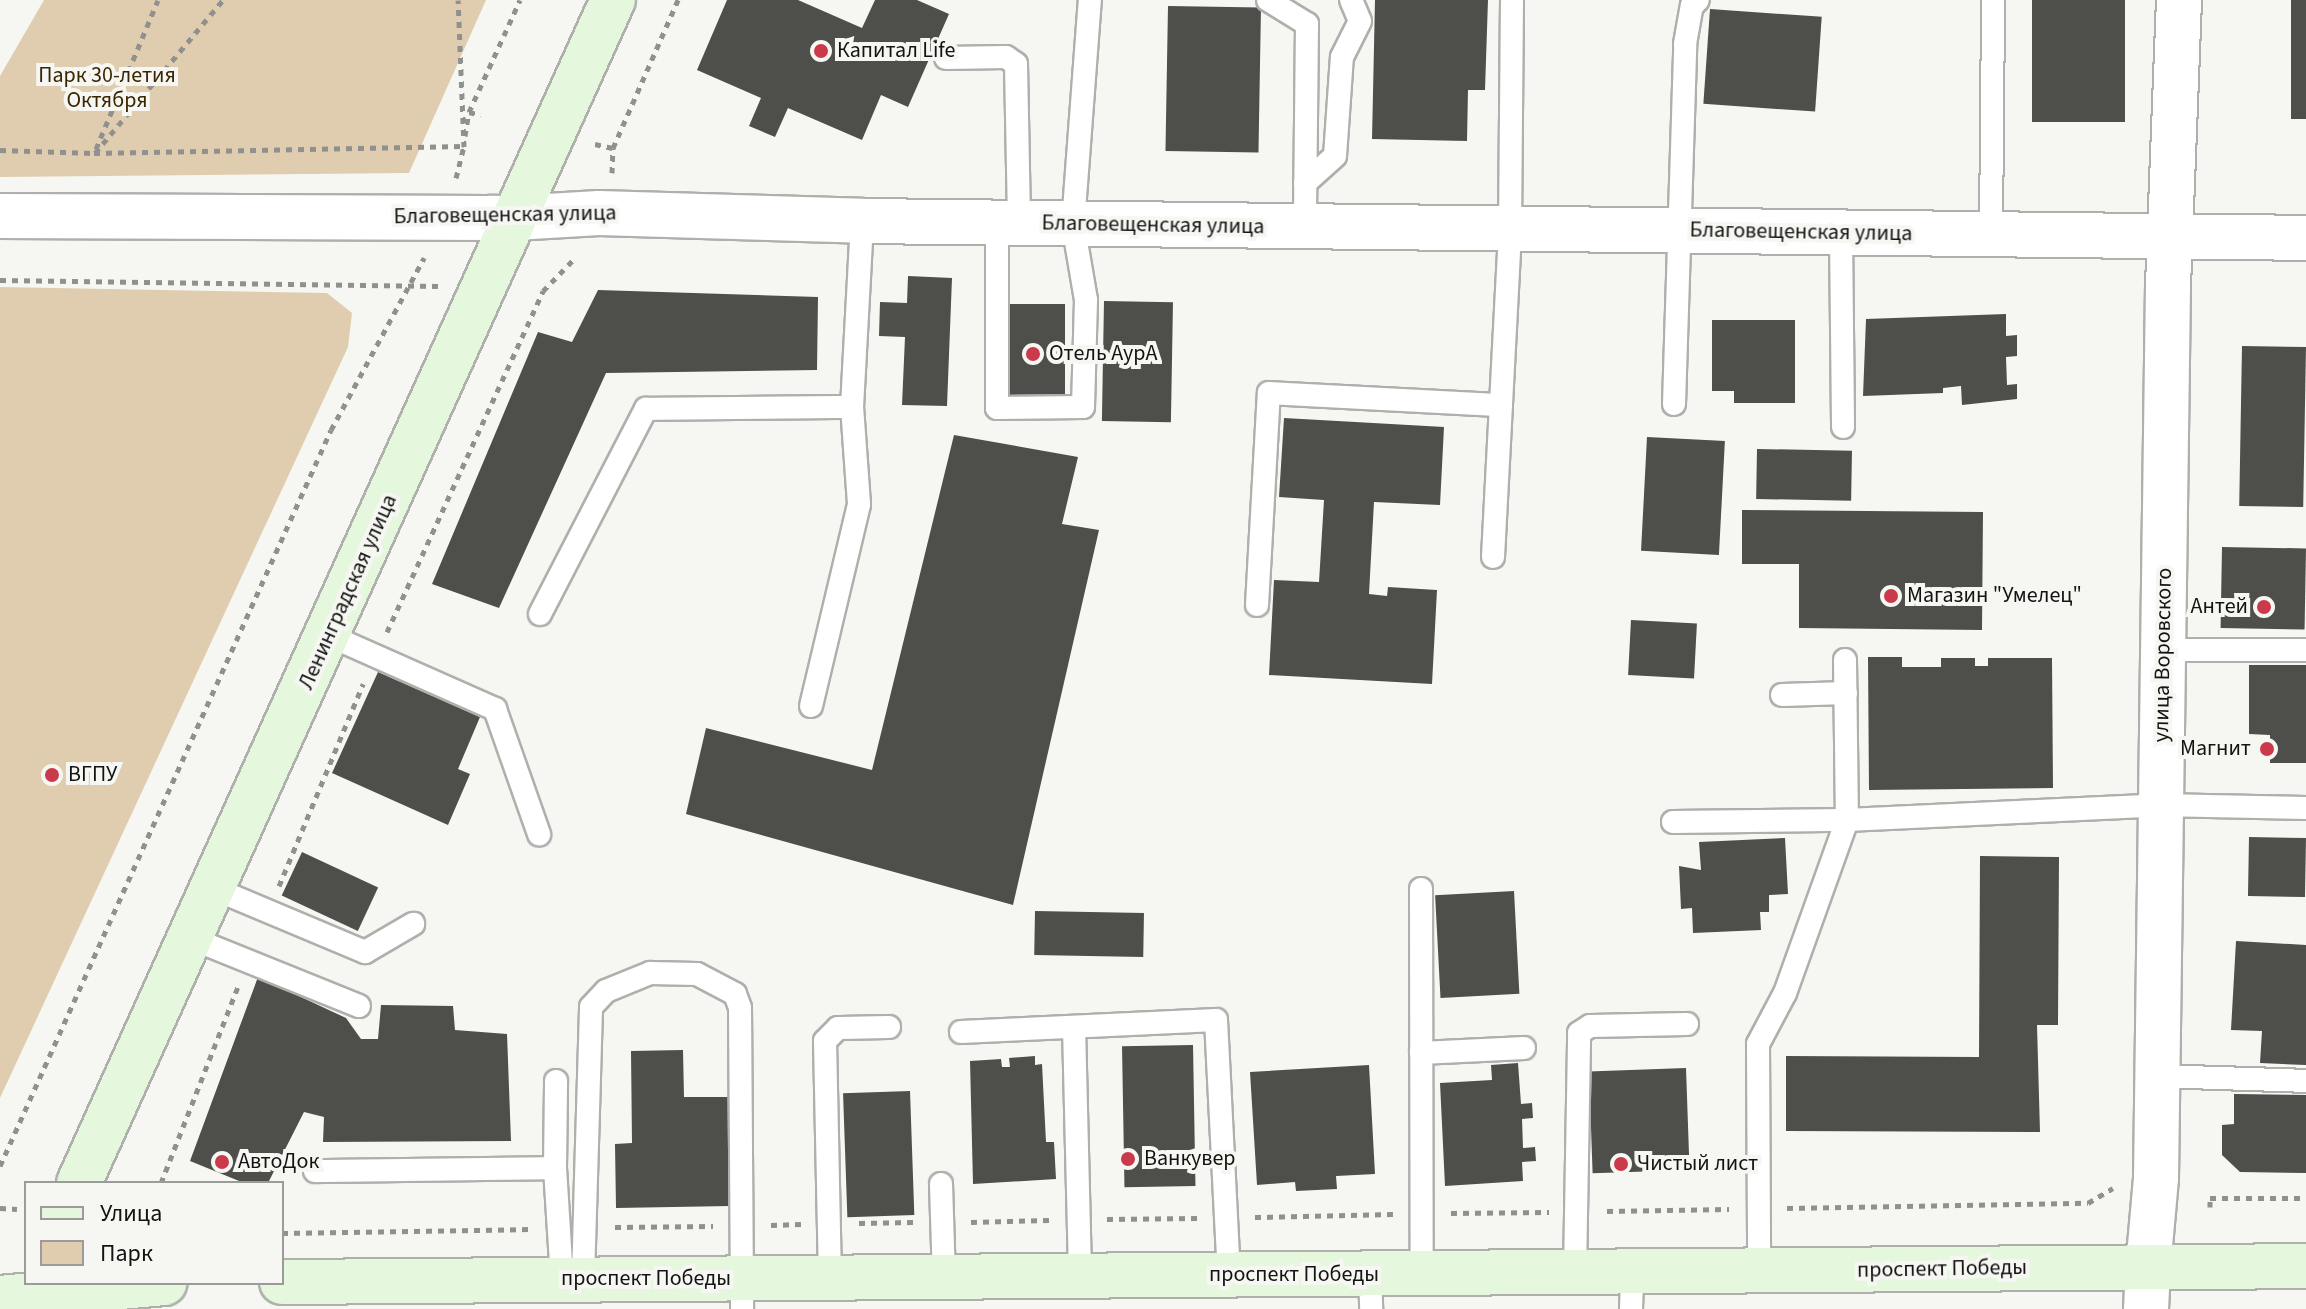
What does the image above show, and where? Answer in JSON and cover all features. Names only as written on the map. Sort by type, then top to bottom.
[{"type":"main road","name":"Ленинградская улица","points":[[80,1181],[193,939],[613,0]]},
{"type":"main road","name":"проспект Победы","points":[[284,1282],[573,1279],[741,1294],[830,1279],[1229,1275],[1371,1292],[1422,1274],[1575,1272],[1632,1290],[1759,1271],[2147,1288],[2306,1266]]},
{"type":"main road","points":[[27,1296],[143,1285]]},
{"type":"street","name":"улица Воровского","points":[[2147,1288],[2158,1076],[2170,236],[2179,0]]},
{"type":"street","name":"Благовещенская улица","points":[[0,216],[514,218],[599,213],[862,221],[2306,238]]},
{"type":"lane","points":[[946,58],[1006,57],[1016,64],[997,408],[1083,407],[1086,300],[1073,224],[1090,0]]},
{"type":"lane","points":[[1268,0],[1307,24],[1305,227]]},
{"type":"lane","points":[[1305,183],[1335,156],[1342,57],[1360,21],[1351,0]]},
{"type":"lane","points":[[1493,557],[1510,229],[1512,0]]},
{"type":"lane","points":[[1674,404],[1685,44],[1692,6],[1698,0]]},
{"type":"lane","points":[[1991,235],[1993,0]]},
{"type":"lane","points":[[811,706],[859,504],[852,407],[862,221]]},
{"type":"lane","points":[[1841,233],[1843,427]]},
{"type":"lane","points":[[1257,605],[1269,393],[1501,405]]},
{"type":"lane","points":[[540,614],[646,409],[852,407]]},
{"type":"lane","points":[[328,635],[495,709],[539,834]]},
{"type":"lane","points":[[2163,650],[2306,650]]},
{"type":"lane","points":[[1759,1271],[1758,1044],[1785,993],[1847,820],[1845,660]]},
{"type":"lane","points":[[1782,695],[1846,693]]},
{"type":"lane","points":[[1673,822],[1847,820],[2161,805],[2306,808]]},
{"type":"lane","points":[[215,889],[365,952],[413,924]]},
{"type":"lane","points":[[1421,889],[1422,1274]]},
{"type":"lane","points":[[193,939],[359,1006]]},
{"type":"lane","points":[[573,1279],[591,1007],[606,991],[650,973],[673,970],[718,982],[735,994],[740,1008],[741,1294]]},
{"type":"lane","points":[[961,1032],[1216,1020],[1229,1275]]},
{"type":"lane","points":[[1575,1272],[1579,1033],[1590,1026],[1687,1024]]},
{"type":"lane","points":[[830,1279],[825,1041],[838,1028],[889,1027]]},
{"type":"lane","points":[[1074,1027],[1080,1277]]},
{"type":"lane","points":[[1421,1053],[1524,1048]]},
{"type":"lane","points":[[2158,1076],[2306,1081]]},
{"type":"lane","points":[[556,1081],[555,1168],[573,1279]]},
{"type":"lane","points":[[315,1171],[555,1168]]},
{"type":"lane","points":[[941,1184],[944,1278]]},
{"type":"path","points":[[94,153],[158,0]]},
{"type":"path","points":[[94,153],[223,0]]},
{"type":"path","points":[[458,0],[464,147]]},
{"type":"path","points":[[0,1166],[331,430],[411,285],[443,216],[464,147],[469,112],[520,0]]},
{"type":"path","points":[[612,176],[613,148],[678,0]]},
{"type":"path","points":[[469,112],[481,115]]},
{"type":"path","points":[[595,144],[613,148]]},
{"type":"path","points":[[0,150],[94,153],[464,147]]},
{"type":"path","points":[[269,912],[376,655],[543,291],[579,254]]},
{"type":"path","points":[[0,280],[438,286]]},
{"type":"path","points":[[529,288],[543,291]]},
{"type":"path","points":[[162,1181],[248,962]]},
{"type":"path","points":[[2210,1207],[2210,1198],[2306,1198]]},
{"type":"path","points":[[0,1208],[17,1209]]},
{"type":"green space","name":"Парк 30-летия Октября","points":[[44,0],[486,0],[409,173],[0,177],[0,76]]},
{"type":"green space","points":[[0,287],[327,293],[352,313],[348,347],[0,1098]]},
{"type":"building","points":[[727,0],[798,0],[862,28],[875,0],[917,0],[949,14],[908,107],[881,95],[862,140],[788,108],[775,137],[749,126],[761,98],[697,70]]},
{"type":"building","points":[[1375,0],[1488,0],[1485,90],[1468,90],[1467,141],[1372,139]]},
{"type":"building","points":[[2032,0],[2125,0],[2125,122],[2032,122]]},
{"type":"building","points":[[2291,0],[2306,0],[2306,119],[2291,119]]},
{"type":"building","points":[[1168,6],[1261,8],[1258,153],[1165,151]]},
{"type":"building","points":[[1710,9],[1822,17],[1815,112],[1703,104]]},
{"type":"building","points":[[908,276],[952,278],[947,406],[902,405],[905,337],[879,336],[880,302],[907,303]]},
{"type":"building","points":[[598,290],[818,297],[817,370],[606,373],[499,608],[432,584],[538,332],[572,342]]},
{"type":"building","points":[[1104,301],[1173,302],[1171,422],[1102,421]]},
{"type":"building","points":[[1006,304],[1065,304],[1065,399],[1006,399]]},
{"type":"building","points":[[2006,314],[2006,336],[2017,335],[2017,356],[2006,357],[2007,385],[2017,384],[2017,399],[1962,405],[1961,386],[1943,388],[1943,393],[1863,396],[1866,319]]},
{"type":"building","points":[[1712,320],[1795,320],[1795,403],[1734,403],[1734,391],[1712,391]]},
{"type":"building","points":[[2242,346],[2306,347],[2303,507],[2239,506]]},
{"type":"building","points":[[1284,418],[1444,427],[1440,505],[1374,502],[1369,594],[1387,596],[1388,587],[1437,590],[1432,684],[1269,675],[1274,580],[1319,582],[1324,500],[1279,497]]},
{"type":"building","points":[[954,435],[1078,457],[1062,524],[1099,530],[1013,905],[686,814],[706,728],[872,770]]},
{"type":"building","points":[[1647,437],[1725,441],[1719,555],[1641,551]]},
{"type":"building","points":[[1757,449],[1852,451],[1851,501],[1756,499]]},
{"type":"building","name":"Магазин \"Умелец\"","points":[[1742,510],[1983,512],[1982,630],[1799,628],[1799,564],[1742,564]]},
{"type":"building","points":[[2222,547],[2306,548],[2305,629],[2221,628]]},
{"type":"building","points":[[1631,620],[1697,623],[1694,678],[1628,675]]},
{"type":"building","points":[[1868,657],[1902,657],[1902,667],[1941,667],[1941,658],[1975,658],[1975,666],[1988,666],[1988,658],[2052,658],[2053,788],[1869,790]]},
{"type":"building","points":[[2249,665],[2306,665],[2306,763],[2270,763],[2270,735],[2249,734]]},
{"type":"building","points":[[378,672],[480,717],[458,769],[470,774],[448,825],[332,773]]},
{"type":"building","points":[[2249,837],[2306,838],[2305,897],[2248,896]]},
{"type":"building","points":[[1785,838],[1788,894],[1769,895],[1769,912],[1760,912],[1761,930],[1693,933],[1692,908],[1681,909],[1679,866],[1701,870],[1699,842]]},
{"type":"building","points":[[302,852],[378,887],[358,931],[282,896]]},
{"type":"building","points":[[1980,856],[2059,857],[2058,1025],[2037,1025],[2040,1132],[1786,1131],[1786,1056],[1979,1057]]},
{"type":"building","points":[[1514,891],[1519,994],[1440,998],[1435,895]]},
{"type":"building","points":[[1035,911],[1144,913],[1143,957],[1034,955]]},
{"type":"building","points":[[2236,941],[2306,945],[2306,1065],[2260,1063],[2262,1031],[2231,1030]]},
{"type":"building","points":[[258,977],[346,1018],[361,1039],[378,1039],[381,1005],[453,1006],[455,1030],[507,1034],[511,1141],[323,1142],[324,1117],[304,1112],[269,1181],[239,1181],[190,1161]]},
{"type":"building","points":[[1193,1045],[1195,1186],[1124,1187],[1122,1046]]},
{"type":"building","points":[[683,1050],[684,1097],[729,1097],[730,1206],[616,1208],[615,1144],[632,1143],[631,1051]]},
{"type":"building","points":[[1035,1056],[1035,1065],[1042,1064],[1046,1142],[1054,1142],[1056,1179],[973,1184],[970,1061],[1001,1059],[1002,1067],[1010,1067],[1009,1058]]},
{"type":"building","points":[[1518,1063],[1521,1104],[1532,1103],[1533,1118],[1522,1119],[1523,1148],[1535,1147],[1536,1161],[1522,1162],[1523,1181],[1445,1186],[1440,1083],[1492,1080],[1491,1065]]},
{"type":"building","points":[[1369,1065],[1375,1174],[1336,1176],[1337,1189],[1296,1191],[1295,1182],[1257,1185],[1250,1072]]},
{"type":"building","points":[[1686,1068],[1690,1170],[1593,1173],[1589,1071]]},
{"type":"building","points":[[910,1091],[914,1215],[847,1217],[843,1093]]},
{"type":"building","points":[[2234,1094],[2306,1095],[2306,1173],[2240,1172],[2222,1155],[2222,1125],[2234,1124]]},
{"type":"place","name":"Капитал Life","points":[[821,51]]},
{"type":"place","name":"Отель АурА","points":[[1033,354]]},
{"type":"place","name":"Магазин \"Умелец\"","points":[[1891,596]]},
{"type":"place","name":"Антей","points":[[2264,607]]},
{"type":"place","name":"Магнит","points":[[2267,749]]},
{"type":"place","name":"ВГПУ","points":[[52,775]]},
{"type":"place","name":"Ванкувер","points":[[1128,1159]]},
{"type":"place","name":"АвтоДок","points":[[222,1162]]},
{"type":"place","name":"Чистый лист","points":[[1621,1164]]}]
